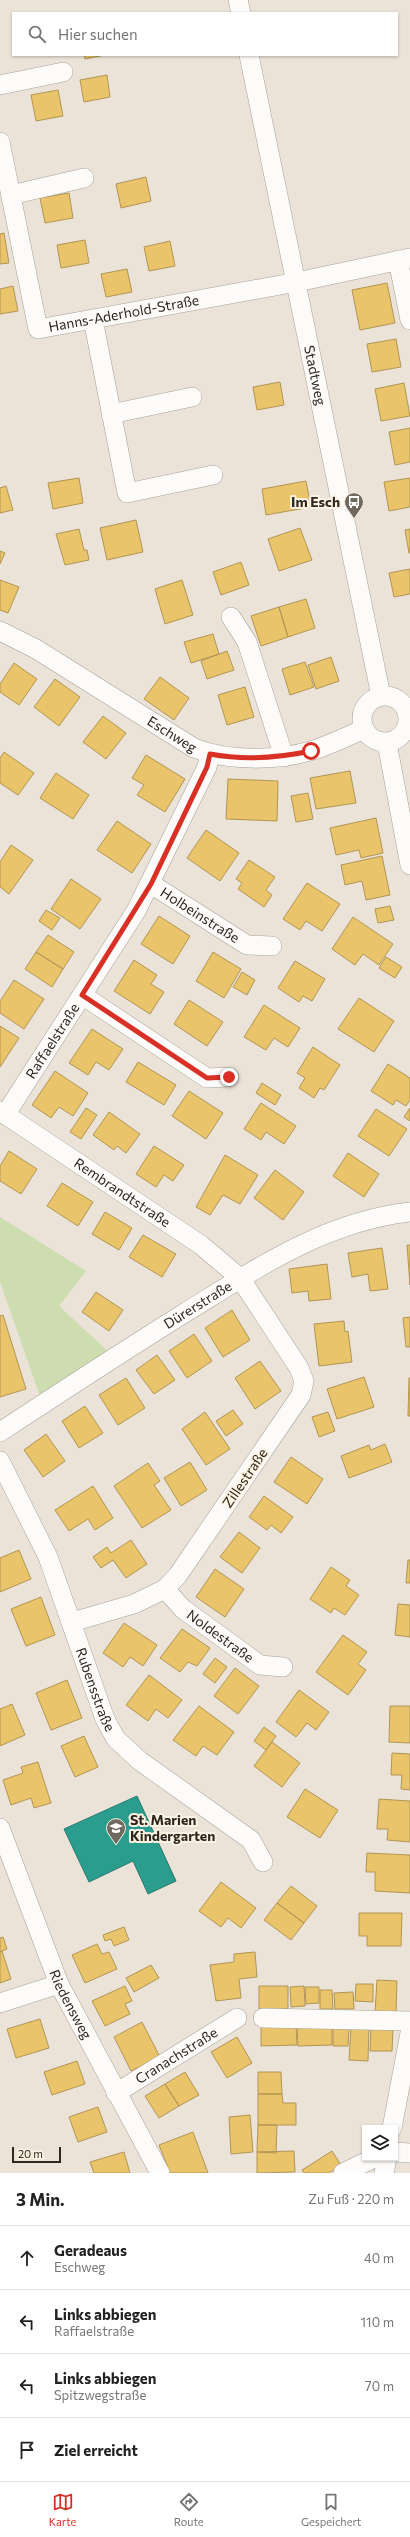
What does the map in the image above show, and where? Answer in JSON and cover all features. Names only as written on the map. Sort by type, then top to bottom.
[{"type":"street","points":[[238,0],[241,12]]},
{"type":"street","name":"Stadtweg","points":[[249,56],[297,282],[381,696]]},
{"type":"street","points":[[0,85],[63,72]]},
{"type":"street","name":"Hanns-Aderhold-Straße","points":[[0,142],[38,329],[297,282],[404,259]]},
{"type":"street","points":[[11,195],[84,178]]},
{"type":"street","points":[[404,259],[410,320]]},
{"type":"street","points":[[93,319],[127,493],[213,476]]},
{"type":"street","points":[[111,414],[192,397]]},
{"type":"street","points":[[231,617],[247,642],[284,757]]},
{"type":"street","name":"Eschweg","points":[[0,631],[36,649],[194,748],[210,754],[224,757],[284,757],[311,751],[364,729]]},
{"type":"street","points":[[381,696],[396,699],[406,710],[409,717],[406,731],[394,741],[387,743],[374,740],[364,729],[362,722],[364,708],[374,698],[381,696]]},
{"type":"street","points":[[387,743],[410,865]]},
{"type":"street","name":"Raffaelstraße","points":[[2,1113],[82,995],[151,884],[207,767],[210,754]]},
{"type":"street","name":"Holbeinstraße","points":[[151,884],[247,945],[272,946]]},
{"type":"street","points":[[82,995],[207,1078],[229,1077]]},
{"type":"street","name":"Rembrandtstraße","points":[[2,1113],[201,1245],[240,1278]]},
{"type":"street","name":"Dürerstraße","points":[[0,1432],[240,1278],[287,1251],[334,1229],[383,1215],[410,1212]]},
{"type":"street","name":"Zillestraße","points":[[72,1622],[134,1604],[165,1589],[178,1575],[301,1395],[304,1381],[299,1368],[240,1278]]},
{"type":"street","name":"Rubensstraße","points":[[0,1461],[48,1556],[105,1719],[116,1739],[140,1761],[250,1840],[263,1862]]},
{"type":"street","name":"Noldestraße","points":[[165,1589],[183,1609],[260,1665],[283,1667]]},
{"type":"street","name":"Riedensweg","points":[[0,1828],[59,1984],[160,2173]]},
{"type":"street","points":[[0,2003],[59,1984]]},
{"type":"street","name":"Cranachstraße","points":[[116,2093],[237,2018]]},
{"type":"street","points":[[262,2018],[410,2021]]},
{"type":"street","points":[[393,2125],[410,2033]]},
{"type":"street","points":[[398,2152],[410,2153]]},
{"type":"street","points":[[343,2173],[368,2161]]},
{"type":"street","points":[[384,2173],[386,2161]]},
{"type":"green space","points":[[0,1217],[86,1271],[59,1306],[114,1357],[42,1402],[0,1282]]},
{"type":"building: Wohnen","points":[[84,56],[100,56],[85,59]]},
{"type":"building: Wohnen","points":[[107,75],[110,97],[84,102],[80,80]]},
{"type":"building: Wohnen","points":[[58,90],[63,116],[36,121],[31,95]]},
{"type":"building: Wohnen","points":[[146,177],[151,201],[121,208],[116,184]]},
{"type":"building: Wohnen","points":[[69,193],[73,218],[45,223],[40,198]]},
{"type":"building: Wohnen","points":[[4,233],[9,263],[0,264],[0,234]]},
{"type":"building: Wohnen","points":[[85,240],[89,263],[61,268],[57,245]]},
{"type":"building: Wohnen","points":[[170,241],[175,266],[149,271],[144,247]]},
{"type":"building: Wohnen","points":[[127,269],[132,292],[106,297],[101,274]]},
{"type":"building: Wohnen","points":[[387,283],[395,323],[360,330],[352,290]]},
{"type":"building: Wohnen","points":[[13,286],[18,311],[0,314],[0,289]]},
{"type":"building: Wohnen","points":[[396,339],[401,367],[372,372],[367,344]]},
{"type":"building: Wohnen","points":[[280,382],[284,405],[257,410],[253,387]]},
{"type":"building: Wohnen","points":[[404,383],[410,416],[381,421],[375,389]]},
{"type":"building: Wohnen","points":[[410,428],[410,462],[395,465],[389,432]]},
{"type":"building: Wohnen","points":[[79,478],[83,503],[53,509],[48,483]]},
{"type":"building: Wohnen","points":[[410,478],[410,507],[389,511],[384,482]]},
{"type":"building: Wohnen","points":[[306,481],[311,507],[266,515],[262,489]]},
{"type":"building: Wohnen","points":[[6,486],[13,510],[0,513],[0,488]]},
{"type":"building: Wohnen","points":[[136,520],[143,552],[107,560],[100,528]]},
{"type":"building: Wohnen","points":[[300,528],[312,560],[279,571],[268,539]]},
{"type":"building: Wohnen","points":[[79,529],[84,550],[87,550],[89,560],[65,565],[56,534]]},
{"type":"building: Wohnen","points":[[410,529],[410,553],[409,553],[405,530]]},
{"type":"building: Wohnen","points":[[0,551],[5,553],[0,564]]},
{"type":"building: Wohnen","points":[[241,562],[249,585],[221,595],[213,572]]},
{"type":"building: Wohnen","points":[[410,569],[410,594],[394,597],[389,573]]},
{"type":"building: Wohnen","points":[[0,580],[19,587],[8,613],[0,610]]},
{"type":"building: Wohnen","points":[[182,580],[193,615],[165,624],[155,589]]},
{"type":"building: Wohnen","points":[[306,599],[315,628],[288,637],[279,607]]},
{"type":"building: Wohnen","points":[[279,607],[288,637],[261,646],[251,616]]},
{"type":"building: Wohnen","points":[[213,634],[219,654],[191,663],[184,642]]},
{"type":"building: Wohnen","points":[[227,651],[234,670],[207,679],[201,661]]},
{"type":"building: Wohnen","points":[[331,657],[339,681],[316,689],[308,665]]},
{"type":"building: Wohnen","points":[[305,662],[314,687],[290,695],[282,669]]},
{"type":"building: Wohnen","points":[[14,663],[37,679],[19,705],[0,692],[0,684]]},
{"type":"building: Wohnen","points":[[160,677],[189,698],[174,720],[144,699]]},
{"type":"building: Wohnen","points":[[55,679],[80,697],[59,726],[34,707]]},
{"type":"building: Wohnen","points":[[245,687],[254,717],[227,725],[218,695]]},
{"type":"building: Wohnen","points":[[103,716],[126,733],[106,759],[83,742]]},
{"type":"building: Wohnen","points":[[4,752],[34,773],[18,795],[0,783],[0,758]]},
{"type":"building: Wohnen","points":[[146,755],[185,779],[165,812],[137,795],[144,785],[132,778]]},
{"type":"building: Wohnen","points":[[350,771],[356,803],[316,809],[310,778]]},
{"type":"building: Wohnen","points":[[56,773],[89,795],[73,819],[40,798]]},
{"type":"building: Wohnen","points":[[228,779],[278,781],[277,821],[226,819]]},
{"type":"building: Wohnen","points":[[308,793],[313,819],[296,822],[291,796]]},
{"type":"building: Wohnen","points":[[376,818],[383,853],[361,858],[359,850],[336,855],[330,828]]},
{"type":"building: Wohnen","points":[[117,821],[151,844],[132,873],[97,850]]},
{"type":"building: Wohnen","points":[[206,830],[239,853],[220,881],[187,858]]},
{"type":"building: Wohnen","points":[[11,845],[33,860],[9,894],[0,887],[0,862]]},
{"type":"building: Wohnen","points":[[382,856],[390,895],[366,900],[362,881],[345,885],[341,865]]},
{"type":"building: Wohnen","points":[[249,860],[275,877],[266,890],[272,895],[264,907],[238,889],[242,883],[236,879]]},
{"type":"building: Wohnen","points":[[71,879],[101,899],[80,929],[51,909]]},
{"type":"building: Wohnen","points":[[307,883],[340,904],[322,931],[306,921],[300,930],[283,919]]},
{"type":"building: Wohnen","points":[[390,906],[394,920],[378,923],[375,909]]},
{"type":"building: Wohnen","points":[[46,910],[60,918],[52,930],[39,921]]},
{"type":"building: Wohnen","points":[[159,916],[190,936],[173,964],[141,944]]},
{"type":"building: Wohnen","points":[[353,917],[393,944],[379,965],[363,954],[355,965],[332,949]]},
{"type":"building: Wohnen","points":[[48,935],[74,952],[63,969],[36,952]]},
{"type":"building: Wohnen","points":[[36,952],[63,969],[52,987],[25,969]]},
{"type":"building: Wohnen","points":[[213,952],[241,969],[224,998],[196,981]]},
{"type":"building: Wohnen","points":[[386,957],[402,967],[395,978],[379,968]]},
{"type":"building: Wohnen","points":[[134,960],[157,975],[151,984],[164,992],[150,1014],[114,991]]},
{"type":"building: Wohnen","points":[[295,961],[325,979],[312,1001],[303,996],[299,1002],[278,988]]},
{"type":"building: Wohnen","points":[[242,972],[255,980],[247,995],[233,987]]},
{"type":"building: Wohnen","points":[[14,980],[44,999],[24,1029],[0,1013],[0,1001]]},
{"type":"building: Wohnen","points":[[359,998],[394,1021],[374,1052],[338,1029]]},
{"type":"building: Wohnen","points":[[189,1000],[223,1022],[207,1046],[174,1024]]},
{"type":"building: Wohnen","points":[[264,1005],[300,1028],[288,1047],[274,1038],[266,1050],[244,1037]]},
{"type":"building: Wohnen","points":[[0,1026],[19,1038],[0,1067]]},
{"type":"building: Wohnen","points":[[92,1029],[123,1049],[109,1070],[96,1062],[88,1075],[69,1063]]},
{"type":"building: Wohnen","points":[[313,1047],[340,1065],[324,1090],[320,1088],[314,1098],[299,1088],[305,1078],[297,1073]]},
{"type":"building: Wohnen","points":[[138,1062],[176,1085],[164,1105],[126,1082]]},
{"type":"building: Wohnen","points":[[388,1064],[410,1078],[410,1100],[406,1106],[396,1100],[393,1105],[371,1091]]},
{"type":"building: Wohnen","points":[[55,1071],[88,1093],[73,1116],[59,1107],[51,1118],[32,1105]]},
{"type":"building: Wohnen","points":[[262,1083],[281,1095],[275,1105],[256,1093]]},
{"type":"building: Wohnen","points":[[189,1091],[223,1113],[206,1139],[172,1116]]},
{"type":"building: Wohnen","points":[[261,1103],[296,1126],[284,1144],[266,1132],[261,1140],[244,1129]]},
{"type":"building: Wohnen","points":[[86,1108],[97,1115],[81,1139],[70,1132]]},
{"type":"building: Wohnen","points":[[410,1108],[410,1121],[404,1117]]},
{"type":"building: Wohnen","points":[[376,1109],[407,1129],[389,1156],[358,1136]]},
{"type":"building: Wohnen","points":[[109,1112],[140,1134],[126,1153],[117,1146],[114,1150],[93,1135]]},
{"type":"building: Wohnen","points":[[154,1146],[184,1165],[173,1181],[164,1175],[156,1187],[136,1174]]},
{"type":"building: Wohnen","points":[[9,1151],[37,1169],[21,1194],[0,1181],[0,1166]]},
{"type":"building: Wohnen","points":[[348,1153],[379,1174],[364,1197],[333,1176]]},
{"type":"building: Wohnen","points":[[225,1155],[258,1175],[240,1204],[223,1195],[210,1215],[196,1207]]},
{"type":"building: Wohnen","points":[[275,1170],[304,1192],[283,1220],[254,1198]]},
{"type":"building: Wohnen","points":[[62,1183],[93,1202],[78,1226],[47,1206]]},
{"type":"building: Wohnen","points":[[105,1212],[132,1228],[119,1250],[92,1234]]},
{"type":"building: Wohnen","points":[[143,1235],[176,1254],[162,1277],[129,1257]]},
{"type":"building: Wohnen","points":[[407,1245],[410,1245],[410,1285]]},
{"type":"building: Wohnen","points":[[382,1248],[388,1289],[370,1291],[368,1274],[352,1277],[348,1253]]},
{"type":"building: Wohnen","points":[[327,1264],[331,1299],[309,1301],[308,1291],[292,1293],[289,1269]]},
{"type":"building: Wohnen","points":[[96,1292],[123,1310],[109,1331],[82,1312]]},
{"type":"building: Wohnen","points":[[232,1310],[250,1340],[223,1357],[205,1328]]},
{"type":"building: Wohnen","points":[[3,1315],[26,1389],[0,1397],[0,1316]]},
{"type":"building: Wohnen","points":[[410,1317],[410,1347],[406,1347],[403,1318]]},
{"type":"building: Wohnen","points":[[344,1321],[345,1332],[348,1331],[352,1362],[319,1366],[314,1324]]},
{"type":"building: Wohnen","points":[[194,1334],[212,1361],[187,1378],[169,1351]]},
{"type":"building: Wohnen","points":[[157,1355],[175,1380],[154,1394],[136,1370]]},
{"type":"building: Wohnen","points":[[260,1361],[281,1391],[255,1409],[235,1378]]},
{"type":"building: Wohnen","points":[[364,1377],[374,1407],[337,1419],[327,1389]]},
{"type":"building: Wohnen","points":[[126,1378],[145,1408],[118,1425],[99,1395]]},
{"type":"building: Wohnen","points":[[409,1378],[410,1416],[408,1416]]},
{"type":"building: Wohnen","points":[[85,1406],[103,1433],[79,1448],[62,1421]]},
{"type":"building: Wohnen","points":[[233,1410],[243,1424],[226,1436],[216,1421]]},
{"type":"building: Wohnen","points":[[205,1412],[230,1449],[206,1465],[182,1429]]},
{"type":"building: Wohnen","points":[[328,1412],[335,1431],[319,1437],[312,1417]]},
{"type":"building: Wohnen","points":[[46,1434],[65,1461],[43,1477],[24,1450]]},
{"type":"building: Wohnen","points":[[385,1444],[392,1462],[349,1478],[341,1456],[369,1445],[371,1450]]},
{"type":"building: Wohnen","points":[[291,1457],[323,1479],[307,1504],[274,1482]]},
{"type":"building: Wohnen","points":[[190,1462],[207,1490],[181,1506],[164,1478]]},
{"type":"building: Wohnen","points":[[148,1463],[160,1481],[154,1485],[171,1510],[142,1528],[114,1486]]},
{"type":"building: Wohnen","points":[[93,1486],[113,1518],[95,1530],[88,1519],[69,1531],[55,1510]]},
{"type":"building: Wohnen","points":[[264,1496],[293,1517],[281,1533],[271,1525],[267,1530],[249,1517]]},
{"type":"building: Wohnen","points":[[239,1532],[260,1548],[242,1573],[220,1557]]},
{"type":"building: Wohnen","points":[[131,1540],[147,1564],[126,1578],[113,1560],[101,1568],[93,1557],[107,1547],[111,1553]]},
{"type":"building: Wohnen","points":[[19,1550],[31,1579],[0,1592],[0,1558]]},
{"type":"building: Wohnen","points":[[408,1560],[410,1560],[410,1583],[406,1583]]},
{"type":"building: Wohnen","points":[[331,1567],[350,1580],[346,1586],[359,1595],[345,1615],[334,1608],[331,1613],[310,1599]]},
{"type":"building: Wohnen","points":[[215,1569],[244,1589],[225,1617],[196,1597]]},
{"type":"building: Wohnen","points":[[41,1597],[55,1635],[26,1646],[11,1609]]},
{"type":"building: Wohnen","points":[[398,1604],[410,1605],[410,1637],[395,1635]]},
{"type":"building: Wohnen","points":[[124,1623],[157,1645],[143,1666],[130,1657],[123,1667],[103,1653]]},
{"type":"building: Wohnen","points":[[182,1629],[210,1648],[197,1666],[188,1662],[180,1672],[160,1658]]},
{"type":"building: Wohnen","points":[[343,1635],[367,1652],[358,1664],[366,1670],[348,1695],[316,1672]]},
{"type":"building: Wohnen","points":[[215,1658],[227,1667],[215,1683],[203,1674]]},
{"type":"building: Wohnen","points":[[235,1668],[259,1686],[238,1714],[214,1696]]},
{"type":"building: Wohnen","points":[[149,1675],[182,1700],[168,1718],[156,1709],[148,1721],[126,1705]]},
{"type":"building: Wohnen","points":[[67,1680],[82,1718],[51,1730],[36,1693]]},
{"type":"building: Wohnen","points":[[299,1690],[329,1712],[316,1730],[307,1723],[296,1737],[276,1722]]},
{"type":"building: Wohnen","points":[[12,1704],[25,1735],[0,1746],[0,1709]]},
{"type":"building: Wohnen","points":[[199,1706],[234,1732],[217,1755],[203,1746],[196,1756],[173,1740]]},
{"type":"building: Wohnen","points":[[390,1706],[410,1706],[410,1743],[389,1742]]},
{"type":"building: Wohnen","points":[[264,1727],[276,1736],[266,1750],[254,1741]]},
{"type":"building: Wohnen","points":[[84,1736],[98,1767],[75,1777],[61,1746]]},
{"type":"building: Wohnen","points":[[272,1742],[300,1763],[282,1787],[254,1766]]},
{"type":"building: Wohnen","points":[[392,1753],[410,1754],[410,1790],[401,1789],[402,1775],[391,1775]]},
{"type":"building: Wohnen","points":[[38,1762],[51,1803],[34,1808],[31,1798],[11,1805],[3,1780],[23,1773],[21,1767]]},
{"type":"building: Wohnen","points":[[305,1789],[338,1810],[320,1838],[287,1817]]},
{"type":"building: Wohnen","points":[[379,1799],[410,1801],[410,1842],[387,1840],[388,1829],[377,1829]]},
{"type":"building: Wohnen","points":[[367,1853],[410,1855],[410,1893],[375,1891],[375,1872],[366,1872]]},
{"type":"building: Wohnen","points":[[221,1882],[256,1908],[241,1928],[228,1918],[221,1927],[199,1911]]},
{"type":"building: Wohnen","points":[[291,1886],[317,1906],[304,1923],[277,1903]]},
{"type":"building: Wohnen","points":[[277,1903],[304,1923],[291,1940],[264,1920]]},
{"type":"building: Wohnen","points":[[359,1913],[402,1913],[401,1946],[367,1946],[367,1936],[359,1936]]},
{"type":"building: Wohnen","points":[[124,1927],[129,1940],[114,1946],[111,1939],[105,1941],[103,1935]]},
{"type":"building: Wohnen","points":[[3,1937],[7,1949],[0,1952],[0,1938]]},
{"type":"building: Wohnen","points":[[97,1944],[102,1954],[109,1952],[117,1969],[85,1983],[72,1955]]},
{"type":"building: Wohnen","points":[[2,1951],[11,1979],[0,1983],[0,1952]]},
{"type":"building: Wohnen","points":[[255,1952],[257,1977],[239,1979],[241,1998],[216,2001],[210,1965],[234,1962],[234,1954]]},
{"type":"building: Wohnen","points":[[151,1965],[159,1978],[134,1992],[126,1978]]},
{"type":"building: Wohnen","points":[[377,1980],[397,1981],[396,2013],[375,2012]]},
{"type":"building: Wohnen","points":[[356,1984],[373,1984],[373,2002],[355,2001]]},
{"type":"building: Wohnen","points":[[125,1986],[132,2001],[125,2004],[130,2014],[105,2026],[92,2001]]},
{"type":"building: Wohnen","points":[[259,1986],[288,1986],[288,2009],[259,2009]]},
{"type":"building: Wohnen","points":[[304,1986],[305,2006],[291,2007],[290,1987]]},
{"type":"building: Wohnen","points":[[305,1987],[319,1987],[319,2003],[306,2004]]},
{"type":"building: Wohnen","points":[[320,1990],[332,1990],[333,2009],[320,2009]]},
{"type":"building: Wohnen","points":[[353,1992],[354,2009],[335,2009],[334,1993]]},
{"type":"building: Wohnen","points":[[40,2019],[49,2048],[16,2058],[7,2029]]},
{"type":"building: Wohnen","points":[[142,2022],[160,2057],[131,2071],[114,2037]]},
{"type":"building: Wohnen","points":[[296,2025],[297,2045],[261,2046],[261,2026]]},
{"type":"building: Wohnen","points":[[297,2027],[332,2027],[332,2045],[298,2046]]},
{"type":"building: Wohnen","points":[[351,2027],[369,2027],[368,2061],[349,2060]]},
{"type":"building: Wohnen","points":[[333,2028],[349,2028],[348,2046],[333,2046]]},
{"type":"building: Wohnen","points":[[371,2029],[393,2029],[392,2051],[370,2051]]},
{"type":"building: Wohnen","points":[[237,2037],[252,2063],[227,2078],[211,2052]]},
{"type":"building: Wohnen","points":[[77,2061],[85,2084],[52,2095],[44,2072]]},
{"type":"building: Wohnen","points":[[185,2072],[199,2095],[179,2106],[165,2084]]},
{"type":"building: Wohnen","points":[[258,2072],[281,2072],[282,2094],[258,2094]]},
{"type":"building: Wohnen","points":[[165,2084],[179,2106],[159,2118],[145,2096]]},
{"type":"building: Wohnen","points":[[258,2094],[282,2094],[283,2103],[296,2103],[296,2125],[258,2125]]},
{"type":"building: Wohnen","points":[[98,2107],[107,2132],[78,2142],[69,2117]]},
{"type":"building: Wohnen","points":[[250,2115],[253,2152],[231,2154],[229,2117]]},
{"type":"building: Wohnen","points":[[258,2125],[277,2125],[276,2153],[257,2152]]},
{"type":"building: Wohnen","points":[[193,2132],[208,2173],[170,2173],[159,2145]]},
{"type":"building: Wohnen","points":[[294,2151],[295,2172],[257,2173],[257,2152]]},
{"type":"building: Wohnen","points":[[332,2151],[341,2165],[329,2173],[304,2173],[302,2170]]},
{"type":"building: Wohnen","points":[[124,2152],[130,2173],[94,2173],[90,2162]]},
{"type":"building: Schulen","name":"St. Marien Kindergarten","points":[[137,1796],[176,1881],[148,1894],[133,1861],[89,1882],[64,1829]]},
{"type":"place","name":"Im Esch","points":[[354,519]]},
{"type":"place","name":"St. Marien Kindergarten","points":[[116,1845]]},
{"type":"route","points":[[229,1077],[207,1078],[82,995],[136,911],[151,884],[207,767],[210,754],[224,757],[284,757],[311,751]]}]
